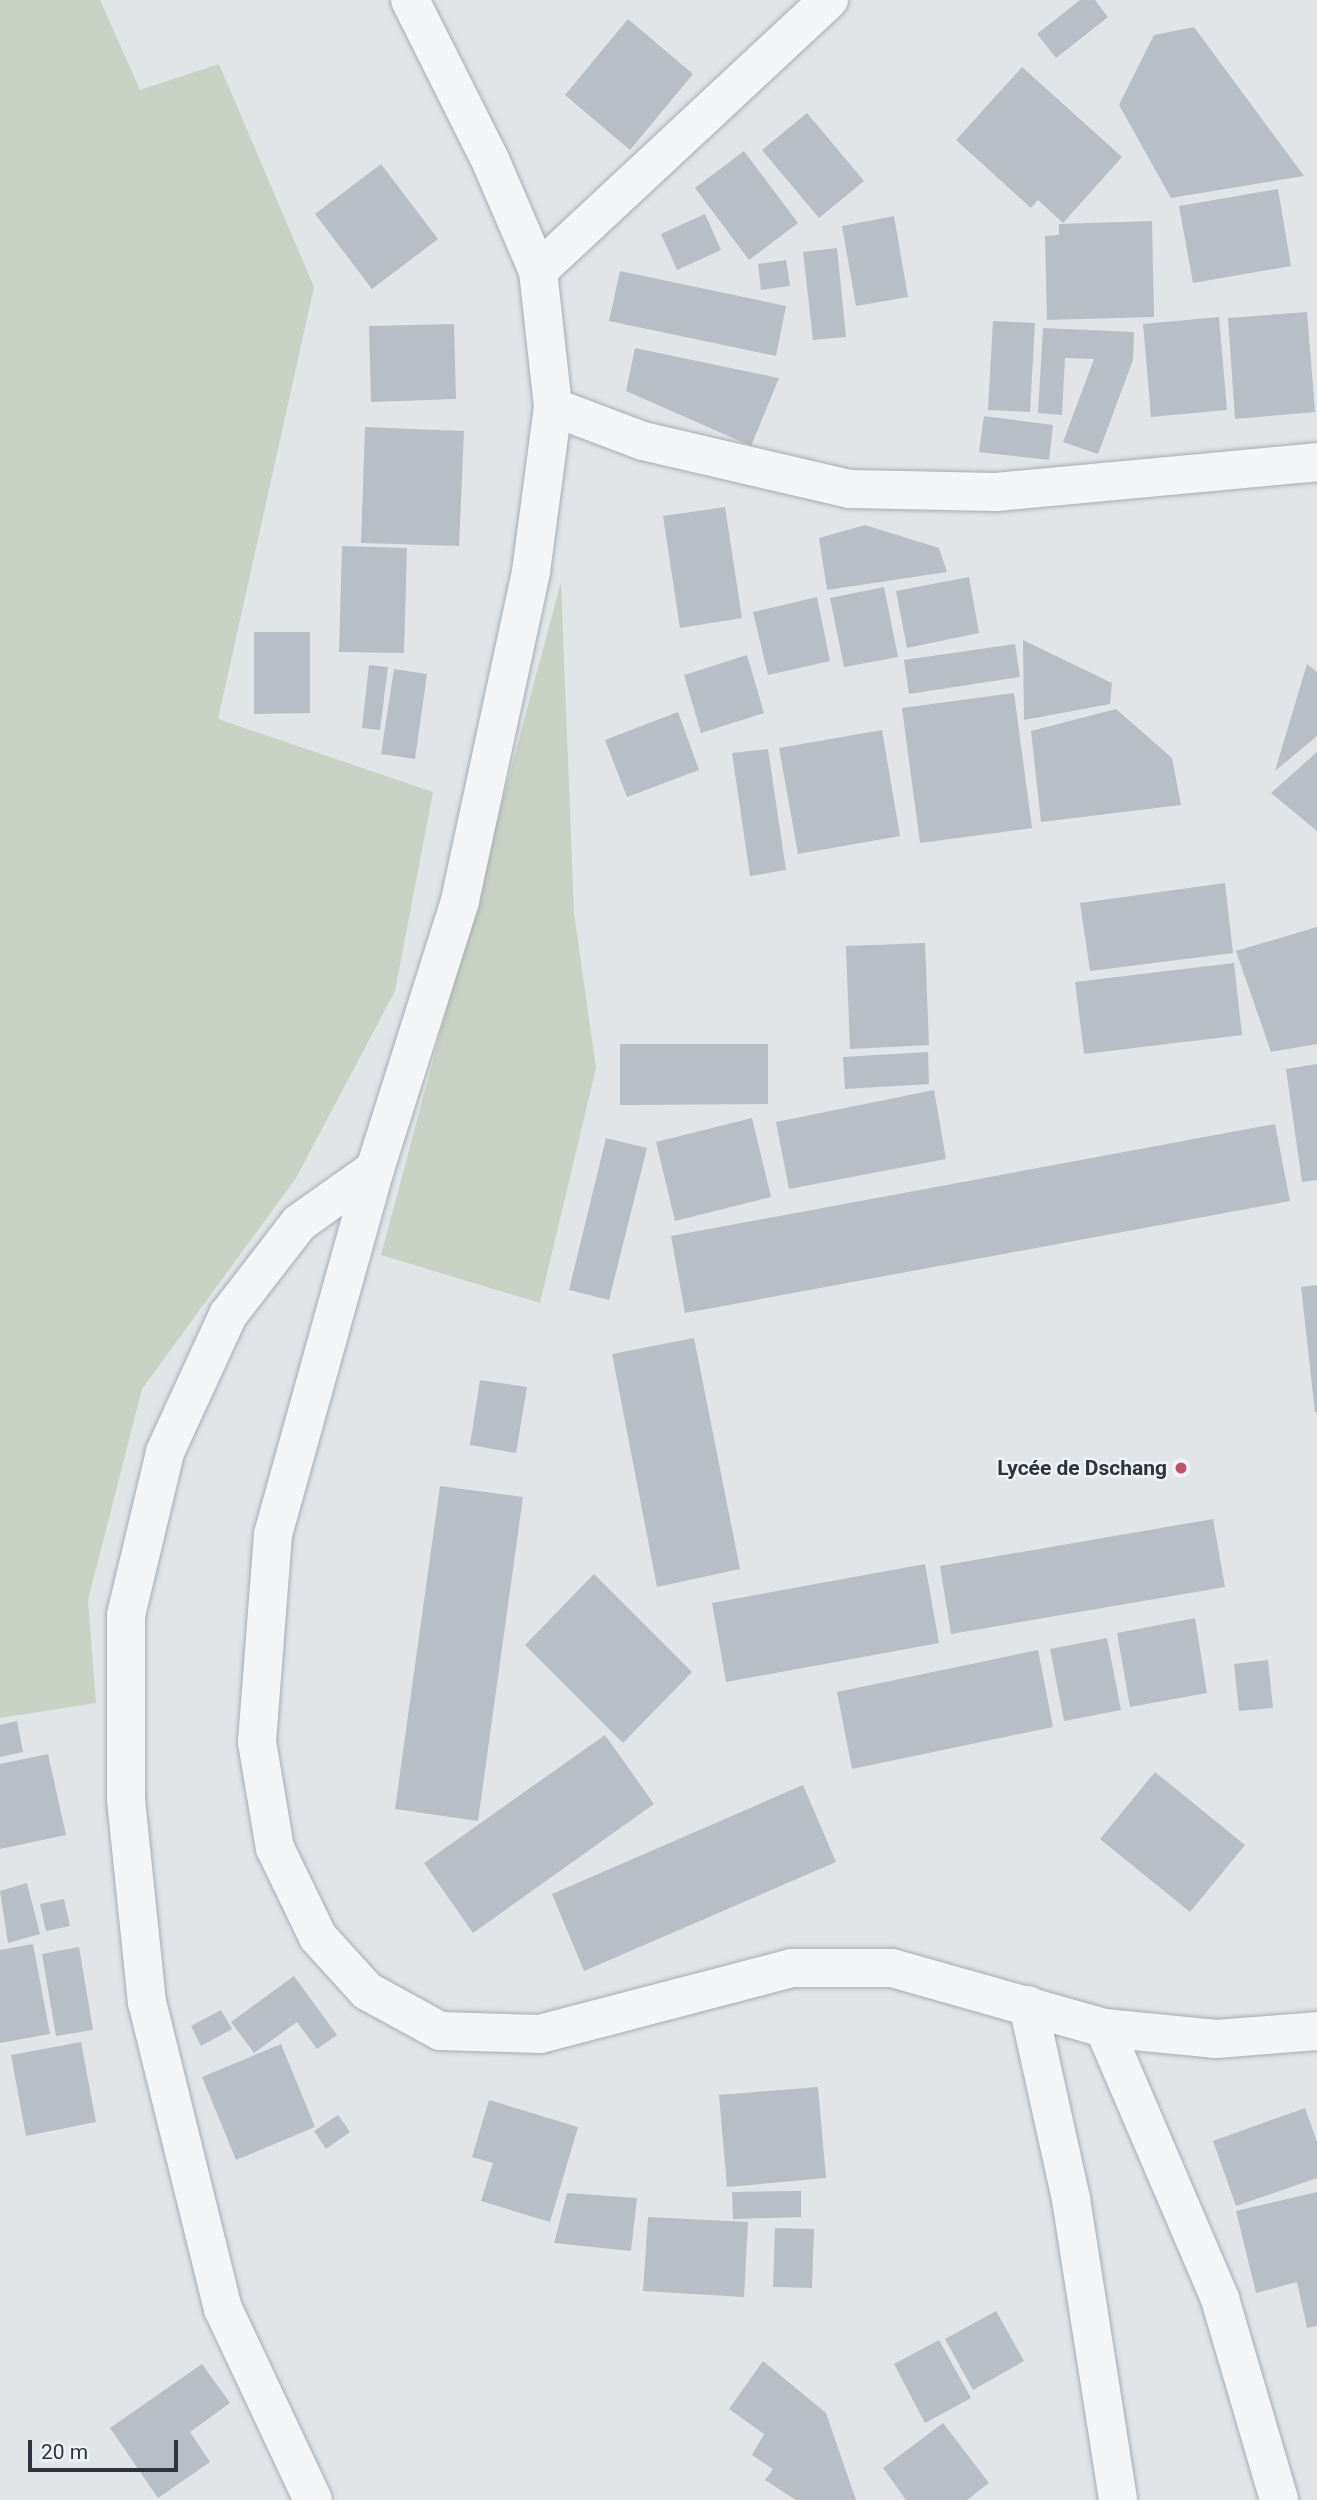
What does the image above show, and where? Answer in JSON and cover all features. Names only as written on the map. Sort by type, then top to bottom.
[{"type":"street","points":[[411,0],[491,162],[538,271],[553,407],[531,572],[460,901],[376,1169],[273,1534],[257,1742],[275,1848],[318,1937],[367,1991],[440,2031],[540,2034],[792,1968],[892,1968],[1104,2028],[1216,2039],[1317,2031]]},
{"type":"street","points":[[538,271],[829,0]]},
{"type":"street","points":[[553,407],[643,441],[850,489],[996,492],[1317,462]]},
{"type":"street","points":[[313,2500],[223,2309],[147,2003],[126,1799],[126,1615],[164,1452],[228,1315],[299,1223],[376,1169]]},
{"type":"street","points":[[1028,2005],[1070,2199],[1118,2500]]},
{"type":"street","points":[[1104,2028],[1220,2299],[1279,2500]]},
{"type":"green space","points":[[0,0],[100,0],[140,90],[219,64],[314,287],[218,719],[433,792],[395,991],[296,1178],[142,1389],[88,1600],[96,1703],[0,1718]]},
{"type":"green space","points":[[561,582],[574,913],[596,1068],[540,1303],[381,1255]]},
{"type":"building","points":[[1080,0],[1095,0],[1108,17],[1056,58],[1037,34]]},
{"type":"building","points":[[628,19],[693,74],[630,150],[565,95]]},
{"type":"building","points":[[1194,27],[1304,176],[1171,198],[1119,105],[1154,35]]},
{"type":"building","points":[[1022,67],[1122,157],[1063,223],[1038,200],[1031,208],[956,140]]},
{"type":"building","points":[[807,113],[864,181],[819,218],[762,150]]},
{"type":"building","points":[[744,151],[798,223],[749,260],[695,188]]},
{"type":"building","points":[[381,164],[438,239],[372,289],[315,214]]},
{"type":"building","points":[[1278,189],[1291,266],[1193,283],[1179,206]]},
{"type":"building","points":[[705,214],[721,250],[677,270],[661,234]]},
{"type":"building","points":[[894,216],[908,297],[856,306],[842,226]]},
{"type":"building","points":[[1152,221],[1154,317],[1047,320],[1045,236],[1059,235],[1059,224]]},
{"type":"building","points":[[837,248],[846,337],[813,340],[803,252]]},
{"type":"building","points":[[786,260],[790,286],[761,290],[758,264]]},
{"type":"building","points":[[620,271],[786,306],[776,356],[609,321]]},
{"type":"building","points":[[1307,312],[1315,412],[1235,419],[1228,318]]},
{"type":"building","points":[[1219,317],[1227,410],[1151,417],[1143,324]]},
{"type":"building","points":[[993,321],[1035,323],[1030,412],[988,410]]},
{"type":"building","points":[[454,324],[456,399],[371,402],[369,326]]},
{"type":"building","points":[[1043,328],[1134,332],[1133,360],[1098,454],[1063,442],[1094,359],[1065,358],[1062,415],[1038,413]]},
{"type":"building","points":[[635,348],[779,378],[751,446],[626,391]]},
{"type":"building","points":[[984,416],[1053,425],[1049,460],[979,452]]},
{"type":"building","points":[[365,427],[464,431],[459,546],[361,543]]},
{"type":"building","points":[[725,507],[742,618],[680,628],[663,516]]},
{"type":"building","points":[[865,525],[939,548],[947,572],[827,590],[819,538]]},
{"type":"building","points":[[342,546],[407,548],[404,653],[339,652]]},
{"type":"building","points":[[969,577],[979,633],[907,648],[896,591]]},
{"type":"building","points":[[884,587],[898,657],[844,667],[830,598]]},
{"type":"building","points":[[817,597],[830,661],[768,675],[753,612]]},
{"type":"building","points":[[254,632],[310,632],[310,713],[254,714]]},
{"type":"building","points":[[1023,640],[1112,683],[1110,704],[1024,720]]},
{"type":"building","points":[[1015,644],[1020,677],[909,694],[904,660]]},
{"type":"building","points":[[747,655],[764,713],[701,733],[684,675]]},
{"type":"building","points":[[1307,664],[1317,672],[1317,736],[1275,771]]},
{"type":"building","points":[[369,665],[388,667],[380,730],[362,728]]},
{"type":"building","points":[[394,669],[427,674],[415,759],[381,754]]},
{"type":"building","points":[[1014,693],[1032,828],[920,843],[902,708]]},
{"type":"building","points":[[1116,709],[1172,758],[1181,805],[1041,822],[1031,731]]},
{"type":"building","points":[[678,712],[699,770],[627,797],[605,740]]},
{"type":"building","points":[[882,730],[900,836],[798,854],[779,748]]},
{"type":"building","points":[[768,749],[786,870],[750,876],[732,753]]},
{"type":"building","points":[[1317,752],[1317,831],[1271,793]]},
{"type":"building","points":[[1225,883],[1233,953],[1090,971],[1080,903]]},
{"type":"building","points":[[1317,927],[1317,1044],[1271,1052],[1236,951]]},
{"type":"building","points":[[925,943],[929,1045],[850,1049],[846,946]]},
{"type":"building","points":[[1234,963],[1242,1035],[1084,1054],[1075,982]]},
{"type":"building","points":[[620,1044],[768,1044],[768,1104],[620,1105]]},
{"type":"building","points":[[928,1052],[929,1084],[845,1089],[843,1057]]},
{"type":"building","points":[[1317,1064],[1317,1180],[1302,1182],[1286,1069]]},
{"type":"building","points":[[934,1090],[946,1159],[789,1189],[776,1122]]},
{"type":"building","points":[[752,1118],[771,1197],[675,1221],[656,1142]]},
{"type":"building","points":[[1275,1124],[1290,1201],[685,1313],[671,1236]]},
{"type":"building","points":[[606,1138],[647,1148],[609,1300],[569,1290]]},
{"type":"building","points":[[1317,1285],[1317,1412],[1315,1412],[1301,1287]]},
{"type":"building","points":[[694,1338],[740,1569],[657,1587],[612,1354]]},
{"type":"building","points":[[480,1380],[527,1387],[516,1453],[470,1445]]},
{"type":"building","points":[[440,1486],[523,1497],[478,1821],[395,1809]]},
{"type":"building","points":[[1213,1519],[1225,1587],[951,1634],[940,1566]]},
{"type":"building","points":[[925,1564],[939,1643],[726,1682],[712,1603]]},
{"type":"building","points":[[594,1574],[692,1672],[623,1743],[525,1645]]},
{"type":"building","points":[[1195,1618],[1207,1693],[1130,1707],[1117,1633]]},
{"type":"building","points":[[1107,1638],[1121,1710],[1064,1721],[1050,1649]]},
{"type":"building","points":[[1038,1650],[1053,1727],[852,1769],[837,1692]]},
{"type":"building","points":[[1268,1660],[1273,1708],[1239,1711],[1234,1664]]},
{"type":"building","points":[[17,1721],[23,1752],[0,1757],[0,1725]]},
{"type":"building","points":[[605,1735],[654,1804],[473,1933],[424,1863]]},
{"type":"building","points":[[48,1754],[66,1835],[0,1849],[0,1764]]},
{"type":"building","points":[[1155,1772],[1245,1845],[1190,1912],[1100,1839]]},
{"type":"building","points":[[803,1785],[836,1862],[584,1971],[552,1894]]},
{"type":"building","points":[[27,1883],[40,1934],[8,1943],[0,1891]]},
{"type":"building","points":[[64,1899],[70,1926],[46,1931],[40,1904]]},
{"type":"building","points":[[33,1944],[50,2034],[0,2043],[0,1950]]},
{"type":"building","points":[[79,1947],[93,2030],[56,2036],[42,1954]]},
{"type":"building","points":[[294,1976],[337,2035],[317,2049],[297,2022],[254,2053],[231,2022]]},
{"type":"building","points":[[221,2010],[232,2029],[201,2046],[191,2026]]},
{"type":"building","points":[[81,2042],[96,2122],[26,2136],[11,2055]]},
{"type":"building","points":[[281,2044],[315,2127],[236,2160],[202,2077]]},
{"type":"building","points":[[818,2087],[826,2178],[727,2187],[719,2095]]},
{"type":"building","points":[[489,2100],[578,2127],[550,2222],[481,2201],[493,2163],[472,2157]]},
{"type":"building","points":[[1305,2108],[1317,2142],[1317,2178],[1236,2206],[1213,2141]]},
{"type":"building","points":[[338,2115],[350,2132],[326,2149],[314,2131]]},
{"type":"building","points":[[801,2191],[801,2217],[733,2219],[732,2192]]},
{"type":"building","points":[[1317,2192],[1317,2326],[1307,2328],[1297,2282],[1256,2293],[1236,2211]]},
{"type":"building","points":[[567,2193],[637,2198],[631,2251],[554,2243]]},
{"type":"building","points":[[648,2217],[748,2222],[744,2297],[643,2291]]},
{"type":"building","points":[[775,2228],[814,2229],[812,2288],[773,2287]]},
{"type":"building","points":[[996,2311],[1024,2361],[973,2390],[945,2339]]},
{"type":"building","points":[[939,2340],[971,2398],[925,2423],[894,2364]]},
{"type":"building","points":[[763,2361],[826,2413],[856,2500],[796,2500],[765,2480],[773,2469],[752,2455],[764,2434],[729,2409]]},
{"type":"building","points":[[202,2364],[230,2403],[190,2432],[210,2462],[158,2498],[110,2428]]},
{"type":"building","points":[[943,2423],[989,2483],[967,2500],[906,2500],[883,2468]]},
{"type":"place","name":"Lycée de Dschang","points":[[1181,1468]]}]
